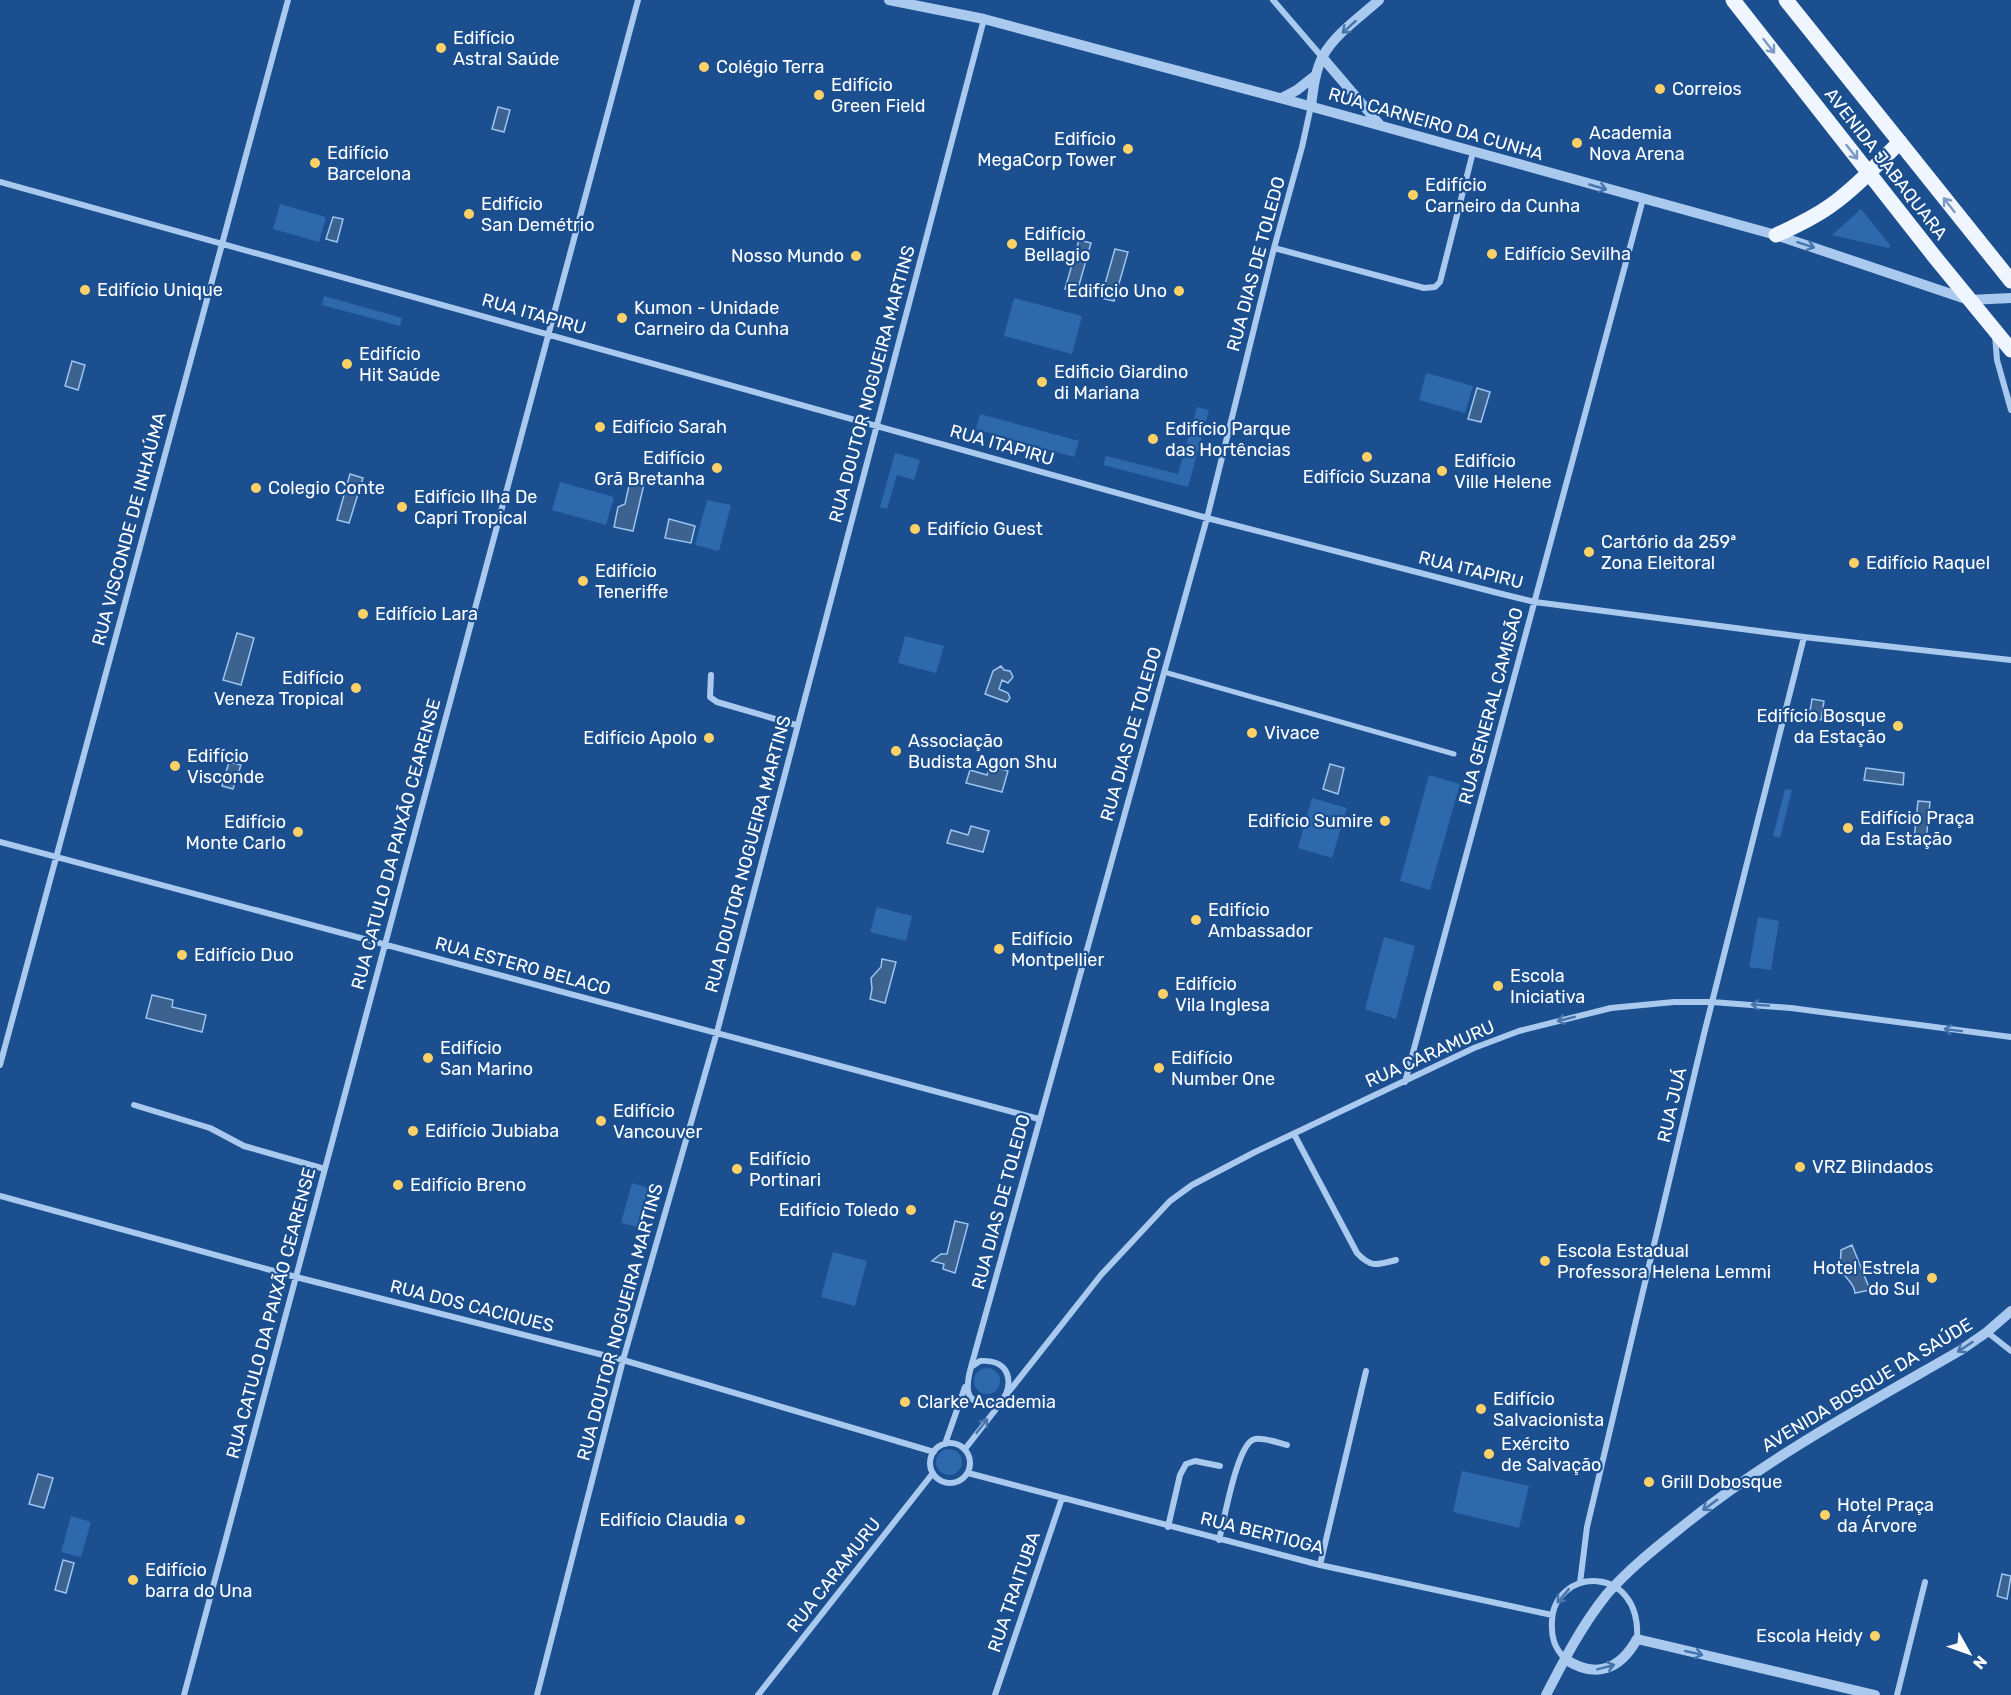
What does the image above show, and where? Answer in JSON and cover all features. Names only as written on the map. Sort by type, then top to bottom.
[{"type":"main road","name":"AVENIDA JABAQUARA","points":[[1733,0],[1868,173],[2011,350]]},
{"type":"main road","name":"AVENIDA JABAQUARA","points":[[1786,0],[2011,281]]},
{"type":"main road","points":[[1776,235],[1803,223],[1830,206],[1900,142]]},
{"type":"street","name":"RUA VISCONDE DE INHAÚMA","points":[[0,1065],[288,0]]},
{"type":"street","name":"RUA CATULO DA PAIXÃO CEARENSE","points":[[184,1695],[638,0]]},
{"type":"street","name":"RUA CARNEIRO DA CUNHA","points":[[889,0],[984,19],[1380,125],[1776,235],[1969,300]]},
{"type":"street","points":[[1273,0],[1380,125]]},
{"type":"street","points":[[1311,106],[1316,75],[1322,57],[1341,34],[1379,0]]},
{"type":"street","name":"RUA DOUTOR NOGUEIRA MARTINS","points":[[537,1695],[623,1360],[717,1032],[796,725],[984,19]]},
{"type":"street","points":[[1282,98],[1316,75]]},
{"type":"street","name":"RUA DIAS DE TOLEDO","points":[[971,1367],[1207,518],[1311,106]]},
{"type":"street","points":[[1274,248],[1424,288],[1435,287],[1440,282],[1473,152]]},
{"type":"street","name":"RUA ITAPIRU","points":[[0,182],[1207,518],[1535,602],[1804,637],[2011,660]]},
{"type":"street","name":"RUA GENERAL CAMISÃO","points":[[1405,1082],[1643,199]]},
{"type":"street","points":[[1969,300],[2011,298]]},
{"type":"street","points":[[1994,331],[1997,360],[2011,410]]},
{"type":"street","name":"RUA JUÁ","points":[[1580,1583],[1587,1527],[1712,1002],[1804,637]]},
{"type":"street","points":[[1164,672],[1454,754]]},
{"type":"street","points":[[711,675],[710,697],[717,702],[796,725]]},
{"type":"street","name":"RUA ESTERO BELACO","points":[[0,842],[1039,1119]]},
{"type":"street","name":"RUA CARAMURU","points":[[1007,1394],[1101,1275],[1170,1201],[1192,1185],[1474,1048],[1519,1031],[1611,1008],[1674,1002],[1712,1002],[1791,1008],[2011,1037]]},
{"type":"street","points":[[134,1105],[210,1128],[244,1146],[325,1170]]},
{"type":"street","points":[[1294,1134],[1357,1252],[1370,1264],[1378,1265],[1396,1260]]},
{"type":"street","name":"RUA DOS CACIQUES","points":[[0,1196],[296,1277],[623,1360],[934,1452]]},
{"type":"street","name":"AVENIDA BOSQUE DA SAÚDE","points":[[1546,1695],[1583,1627],[1615,1585],[1650,1553],[1747,1478],[1961,1350],[2011,1311]]},
{"type":"street","points":[[1986,1332],[2011,1352]]},
{"type":"street","points":[[945,1444],[958,1445],[965,1449],[970,1464],[968,1473],[955,1482],[939,1479],[933,1473],[931,1458],[934,1452],[945,1444],[971,1367],[980,1361],[991,1361],[1001,1365],[1008,1373],[1007,1394],[965,1449]]},
{"type":"street","points":[[1320,1565],[1366,1371]]},
{"type":"street","points":[[966,1384],[967,1391],[974,1400],[986,1404],[1000,1404]]},
{"type":"street","points":[[1219,1540],[1238,1462],[1244,1449],[1250,1441],[1257,1438],[1287,1445]]},
{"type":"street","points":[[1168,1527],[1180,1475],[1186,1464],[1195,1461],[1221,1466]]},
{"type":"street","name":"RUA CARAMURU","points":[[758,1695],[933,1473]]},
{"type":"street","name":"RUA BERTIOGA","points":[[968,1473],[1320,1565],[1552,1615]]},
{"type":"street","name":"RUA TRAITUBA","points":[[995,1695],[1062,1498]]},
{"type":"street","points":[[1599,1580],[1615,1585],[1628,1598],[1635,1610],[1638,1623],[1637,1639],[1629,1653],[1613,1666],[1588,1670],[1577,1667],[1565,1659],[1551,1636],[1552,1615],[1560,1597],[1566,1590],[1580,1583],[1599,1580]]},
{"type":"street","points":[[1898,1695],[1925,1582]]},
{"type":"street","points":[[1637,1639],[1874,1695]]},
{"type":"shaded area","points":[[498,107],[510,110],[504,132],[492,129]]},
{"type":"shaded area","points":[[280,204],[326,217],[319,242],[273,229]]},
{"type":"shaded area","points":[[1861,209],[1890,245],[1890,247],[1832,235]]},
{"type":"shaded area","points":[[333,217],[343,219],[337,242],[326,239]]},
{"type":"shaded area","points":[[1079,240],[1091,243],[1077,292],[1065,289]]},
{"type":"shaded area","points":[[1115,249],[1128,252],[1114,301],[1101,298]]},
{"type":"shaded area","points":[[324,296],[402,318],[400,326],[322,305]]},
{"type":"shaded area","points":[[1014,298],[1082,316],[1072,354],[1004,336]]},
{"type":"shaded area","points":[[72,361],[85,365],[78,390],[65,386]]},
{"type":"shaded area","points":[[1426,373],[1473,386],[1465,413],[1419,400]]},
{"type":"shaded area","points":[[1477,388],[1490,392],[1481,422],[1468,419]]},
{"type":"shaded area","points":[[1197,407],[1209,410],[1188,487],[1103,465],[1106,456],[1178,474]]},
{"type":"shaded area","points":[[980,414],[1079,441],[1074,457],[976,429]]},
{"type":"shaded area","points":[[895,453],[920,460],[914,480],[897,475],[887,509],[880,507]]},
{"type":"shaded area","points":[[350,474],[363,478],[349,523],[337,520]]},
{"type":"shaded area","points":[[630,481],[644,484],[633,531],[614,527],[618,507],[625,504]]},
{"type":"shaded area","points":[[560,482],[614,497],[606,525],[552,510]]},
{"type":"shaded area","points":[[707,500],[731,505],[719,551],[695,545]]},
{"type":"shaded area","points":[[669,519],[695,526],[691,543],[665,538]]},
{"type":"shaded area","points":[[237,633],[254,638],[241,685],[223,680]]},
{"type":"shaded area","points":[[905,636],[944,646],[936,673],[898,663]]},
{"type":"shaded area","points":[[1001,666],[1004,670],[1010,671],[1013,677],[1008,683],[1002,680],[999,689],[1008,693],[1010,698],[1007,702],[985,694],[993,671]]},
{"type":"shaded area","points":[[1812,699],[1824,701],[1821,720],[1809,718]]},
{"type":"shaded area","points":[[229,762],[241,765],[233,789],[222,786]]},
{"type":"shaded area","points":[[1330,764],[1344,768],[1338,794],[1323,789]]},
{"type":"shaded area","points":[[990,766],[1008,771],[1002,792],[966,783],[970,770],[987,775]]},
{"type":"shaded area","points":[[1866,768],[1904,773],[1903,785],[1864,780]]},
{"type":"shaded area","points":[[1429,775],[1460,784],[1430,890],[1400,881]]},
{"type":"shaded area","points":[[1785,789],[1792,790],[1780,838],[1773,836]]},
{"type":"shaded area","points":[[1312,798],[1347,808],[1332,858],[1298,848]]},
{"type":"shaded area","points":[[1918,801],[1930,802],[1926,841],[1914,840]]},
{"type":"shaded area","points":[[971,826],[989,831],[983,852],[947,843],[951,830],[968,835]]},
{"type":"shaded area","points":[[877,907],[912,916],[906,941],[870,932]]},
{"type":"shaded area","points":[[1758,917],[1779,921],[1771,970],[1749,967]]},
{"type":"shaded area","points":[[1384,937],[1415,946],[1396,1019],[1365,1009]]},
{"type":"shaded area","points":[[882,959],[896,962],[885,1003],[870,999],[871,978],[881,967]]},
{"type":"shaded area","points":[[152,995],[173,1000],[172,1007],[206,1015],[202,1032],[146,1018]]},
{"type":"shaded area","points":[[632,1183],[648,1188],[638,1227],[621,1223]]},
{"type":"shaded area","points":[[955,1221],[968,1224],[955,1273],[943,1269],[944,1264],[932,1261],[941,1254],[947,1254]]},
{"type":"shaded area","points":[[1852,1245],[1870,1290],[1855,1293],[1853,1286],[1842,1271],[1841,1250]]},
{"type":"shaded area","points":[[833,1252],[867,1261],[855,1306],[821,1297]]},
{"type":"shaded area","points":[[987,1368],[996,1372],[1000,1381],[996,1390],[987,1394],[978,1390],[974,1381],[978,1372]]},
{"type":"shaded area","points":[[949,1449],[958,1453],[962,1462],[958,1471],[949,1475],[940,1471],[936,1462],[940,1453]]},
{"type":"shaded area","points":[[1462,1471],[1529,1486],[1519,1528],[1453,1512]]},
{"type":"shaded area","points":[[38,1474],[53,1478],[44,1508],[29,1504]]},
{"type":"shaded area","points":[[71,1516],[91,1522],[81,1557],[61,1552]]},
{"type":"shaded area","points":[[63,1560],[74,1563],[66,1593],[55,1590]]},
{"type":"shaded area","points":[[2002,1574],[2011,1576],[2007,1599],[1997,1596]]},
{"type":"place","name":"Edifício Astral Saúde","points":[[441,48]]},
{"type":"place","name":"Colégio Terra","points":[[704,67]]},
{"type":"place","name":"Correios","points":[[1660,89]]},
{"type":"place","name":"Edifício Green Field","points":[[819,95]]},
{"type":"place","name":"Academia Nova Arena","points":[[1577,143]]},
{"type":"place","name":"Edifício MegaCorp Tower","points":[[1128,149]]},
{"type":"place","name":"Edifício Barcelona","points":[[315,163]]},
{"type":"place","name":"Edifício Carneiro da Cunha","points":[[1413,195]]},
{"type":"place","name":"Edifício San Demétrio","points":[[469,214]]},
{"type":"place","name":"Edifício Bellagio","points":[[1012,244]]},
{"type":"place","name":"Edifício Sevilha","points":[[1492,254]]},
{"type":"place","name":"Nosso Mundo","points":[[856,256]]},
{"type":"place","name":"Edifício Unique","points":[[85,290]]},
{"type":"place","name":"Edifício Uno","points":[[1179,291]]},
{"type":"place","name":"Kumon - Unidade Carneiro da Cunha","points":[[622,318]]},
{"type":"place","name":"Edifício Hit Saúde","points":[[347,364]]},
{"type":"place","name":"Edificio Giardino di Mariana","points":[[1042,382]]},
{"type":"place","name":"Edifício Sarah","points":[[600,427]]},
{"type":"place","name":"Edifício Parque das Hortências","points":[[1153,439]]},
{"type":"place","name":"Edifício Suzana","points":[[1367,457]]},
{"type":"place","name":"Edifício Grã Bretanha","points":[[717,468]]},
{"type":"place","name":"Edifício Ville Helene","points":[[1442,471]]},
{"type":"place","name":"Colegio Conte","points":[[256,488]]},
{"type":"place","name":"Edifício Ilha De Capri Tropical","points":[[402,507]]},
{"type":"place","name":"Edifício Guest","points":[[915,529]]},
{"type":"place","name":"Cartório da 259ª Zona Eleitoral","points":[[1589,552]]},
{"type":"place","name":"Edifício Raquel","points":[[1854,563]]},
{"type":"place","name":"Edifício Teneriffe","points":[[583,581]]},
{"type":"place","name":"Edifício Lara","points":[[363,614]]},
{"type":"place","name":"Edifício Veneza Tropical","points":[[356,688]]},
{"type":"place","name":"Edifício Bosque da Estação","points":[[1898,726]]},
{"type":"place","name":"Vivace","points":[[1252,733]]},
{"type":"place","name":"Edifício Apolo","points":[[709,738]]},
{"type":"place","name":"Associação Budista Agon Shu","points":[[896,751]]},
{"type":"place","name":"Edifício Visconde","points":[[175,766]]},
{"type":"place","name":"Edifício Sumire","points":[[1385,821]]},
{"type":"place","name":"Edifício Praça da Estação","points":[[1848,828]]},
{"type":"place","name":"Edifício Monte Carlo","points":[[298,832]]},
{"type":"place","name":"Edifício Ambassador","points":[[1196,920]]},
{"type":"place","name":"Edifício Montpellier","points":[[999,949]]},
{"type":"place","name":"Edifício Duo","points":[[182,955]]},
{"type":"place","name":"Escola Iniciativa","points":[[1498,986]]},
{"type":"place","name":"Edifício Vila Inglesa","points":[[1163,994]]},
{"type":"place","name":"Edifício San Marino","points":[[428,1058]]},
{"type":"place","name":"Edifício Number One","points":[[1159,1068]]},
{"type":"place","name":"Edifício Vancouver","points":[[601,1121]]},
{"type":"place","name":"Edifício Jubiaba","points":[[413,1131]]},
{"type":"place","name":"VRZ Blindados","points":[[1800,1167]]},
{"type":"place","name":"Edifício Portinari","points":[[737,1169]]},
{"type":"place","name":"Edifício Breno","points":[[398,1185]]},
{"type":"place","name":"Edifício Toledo","points":[[911,1210]]},
{"type":"place","name":"Escola Estadual Professora Helena Lemmi","points":[[1545,1261]]},
{"type":"place","name":"Hotel Estrela do Sul","points":[[1932,1278]]},
{"type":"place","name":"Clarke Academia","points":[[905,1402]]},
{"type":"place","name":"Edifício Salvacionista","points":[[1481,1409]]},
{"type":"place","name":"Exército de Salvação","points":[[1489,1454]]},
{"type":"place","name":"Grill Dobosque","points":[[1649,1482]]},
{"type":"place","name":"Hotel Praça da Árvore","points":[[1825,1515]]},
{"type":"place","name":"Edifício Claudia","points":[[740,1520]]},
{"type":"place","name":"Edifício barra do Una","points":[[133,1580]]},
{"type":"place","name":"Escola Heidy","points":[[1875,1636]]}]
